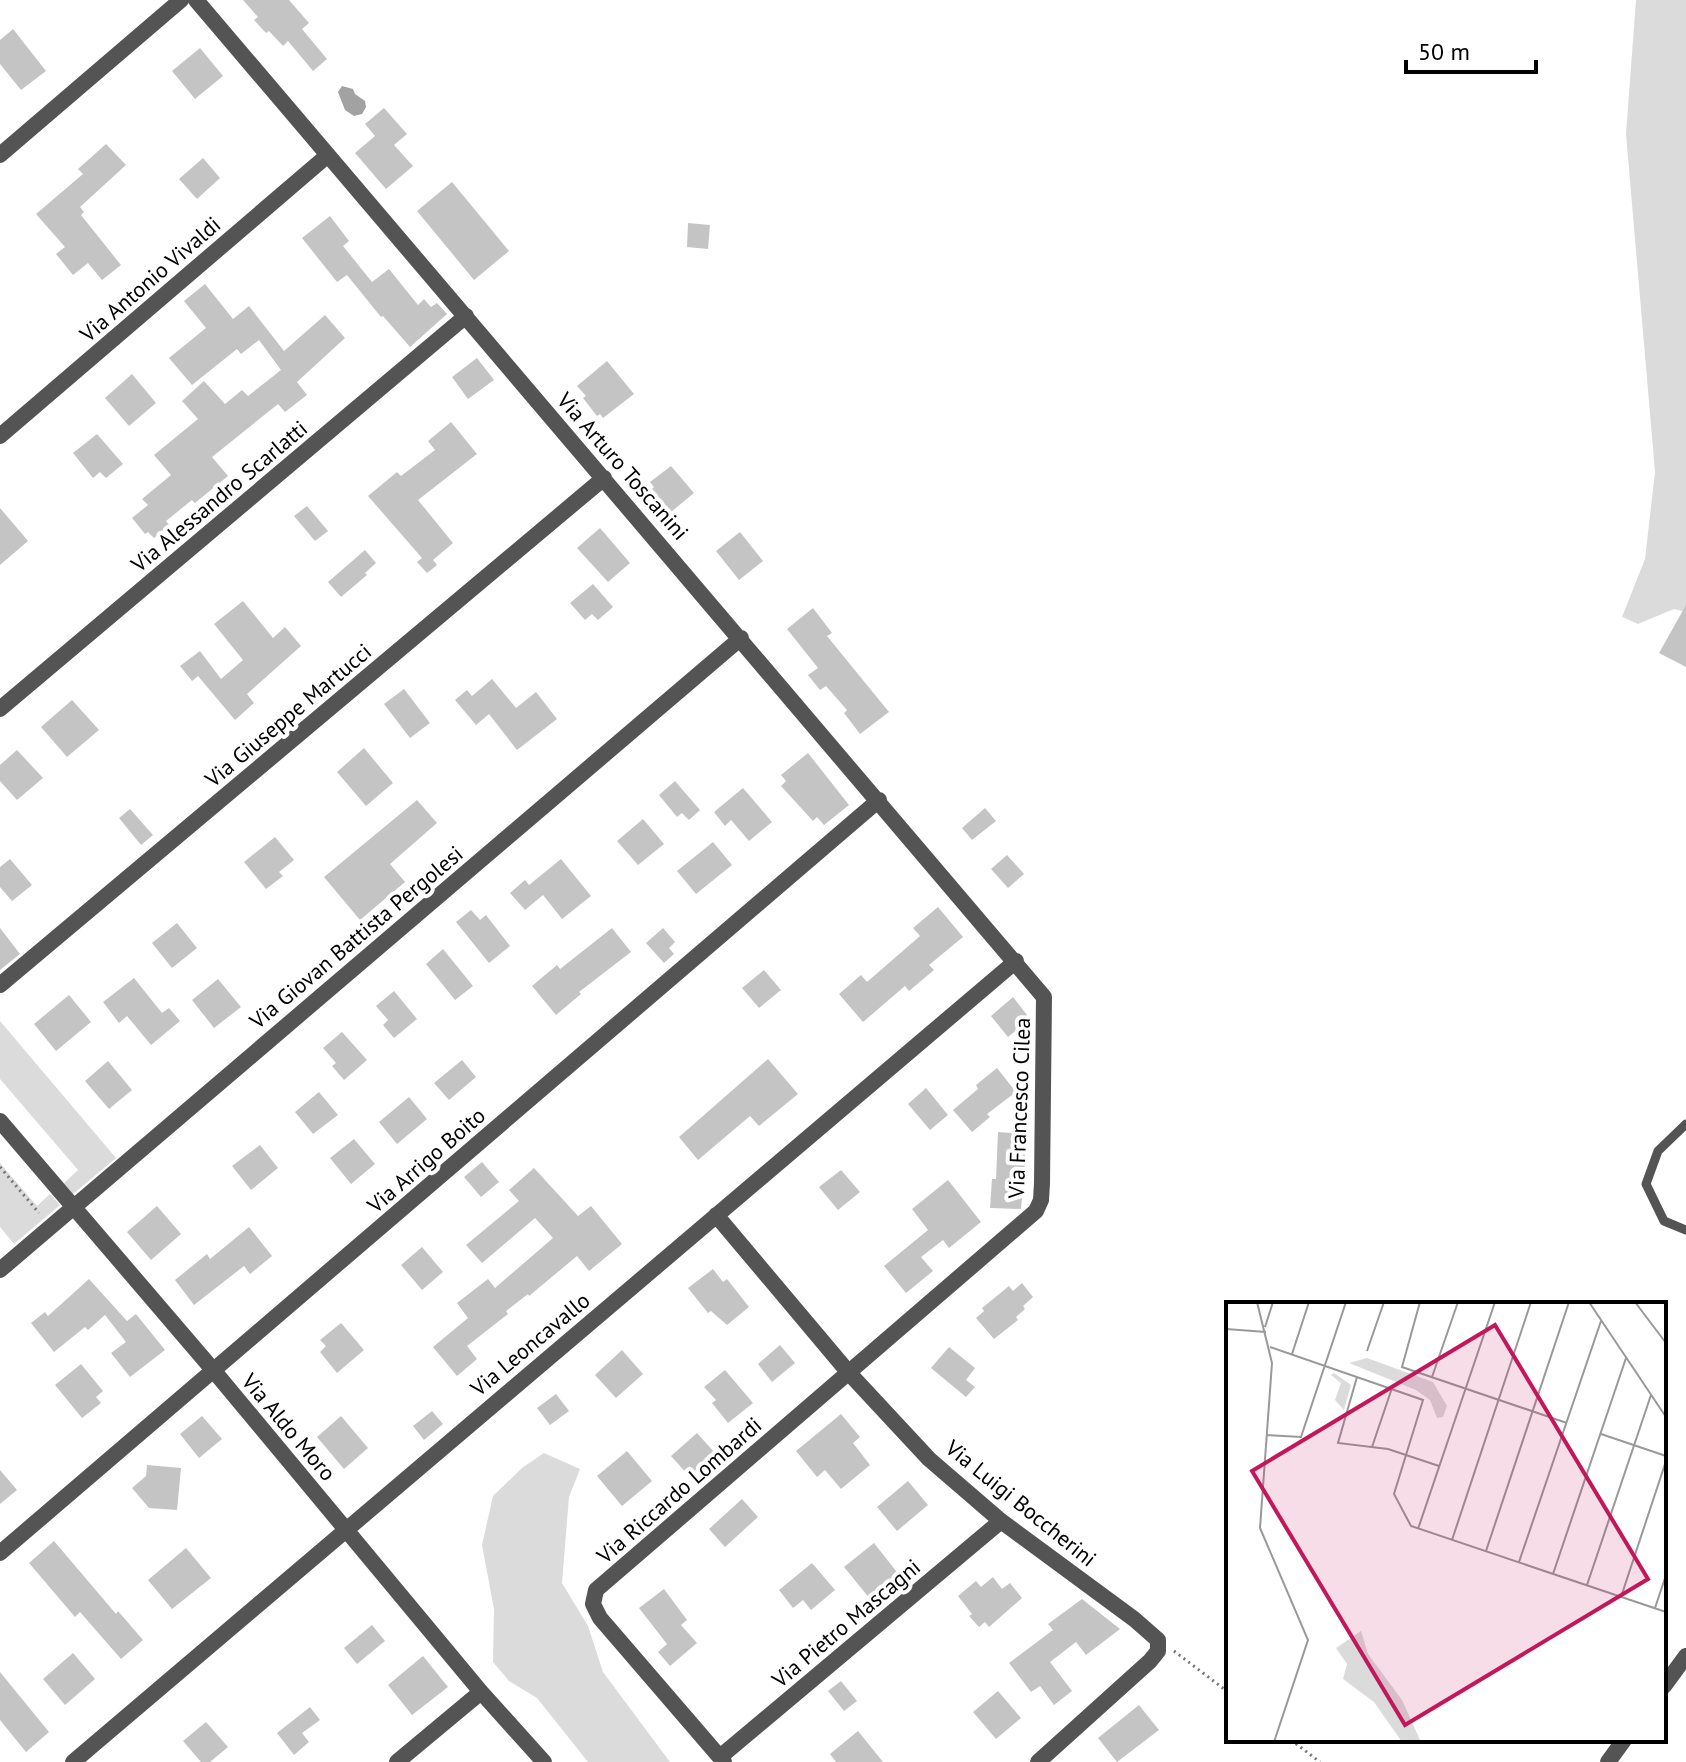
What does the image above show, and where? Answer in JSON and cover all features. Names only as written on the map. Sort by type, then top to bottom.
[{"type":"street","points":[[0,155],[181,0]]},
{"type":"street","name":"Via Arturo Toscanini","points":[[196,0],[1016,961]]},
{"type":"street","name":"Via Antonio Vivaldi","points":[[0,436],[328,155]]},
{"type":"street","name":"Via Alessandro Scarlatti","points":[[0,709],[466,316]]},
{"type":"street","name":"Via Giuseppe Martucci","points":[[0,985],[604,478]]},
{"type":"street","name":"Via Giovan Battista Pergolesi","points":[[0,1270],[741,638]]},
{"type":"street","name":"Via Arrigo Boito","points":[[0,1553],[879,800]]},
{"type":"street","name":"Via Leoncavallo","points":[[73,1762],[1016,961]]},
{"type":"street","name":"Via Francesco Cilea","points":[[849,1373],[1040,1205],[1046,1003],[1040,990],[1016,961]]},
{"type":"street","name":"Via Aldo Moro","points":[[0,1121],[214,1371],[481,1692],[544,1762]]},
{"type":"street","name":"Via Luigi Boccherini","points":[[716,1215],[849,1373],[929,1459],[1001,1521],[1156,1637]]},
{"type":"street","name":"Via Riccardo Lombardi","points":[[722,1760],[600,1618],[595,1611],[593,1597],[596,1590],[849,1373]]},
{"type":"street","name":"Via Pietro Mascagni","points":[[722,1760],[1001,1521]]},
{"type":"street","points":[[1038,1762],[1150,1661],[1159,1647],[1156,1637]]},
{"type":"street","points":[[1666,1683],[1686,1656]]},
{"type":"street","points":[[397,1762],[481,1692]]},
{"type":"street","points":[[1608,1762],[1623,1742]]},
{"type":"lane","points":[[1686,1124],[1658,1151],[1646,1184],[1664,1221],[1686,1230]]},
{"type":"path","points":[[0,1167],[51,1226]]},
{"type":"path","points":[[1156,1637],[1226,1690]]},
{"type":"path","points":[[1294,1742],[1320,1762]]},
{"type":"shaded area","points":[[1636,0],[1686,0],[1686,612],[1674,609],[1638,624],[1622,617],[1645,559],[1655,472],[1626,134]]},
{"type":"shaded area","points":[[342,86],[353,89],[365,101],[362,114],[354,116],[345,110],[338,92]]},
{"type":"shaded area","points":[[0,1021],[116,1158],[73,1194],[64,1183],[78,1170],[0,1079]]},
{"type":"shaded area","points":[[0,1163],[37,1206],[50,1194],[60,1205],[14,1244],[0,1227]]},
{"type":"shaded area","points":[[544,1453],[580,1469],[569,1497],[562,1583],[588,1626],[603,1672],[670,1762],[588,1762],[537,1698],[509,1681],[493,1662],[494,1609],[482,1545],[493,1496],[522,1468]]},
{"type":"building","points":[[243,0],[289,0],[309,23],[302,29],[327,59],[313,71],[288,41],[283,46],[269,31],[266,33],[254,20],[258,17]]},
{"type":"building","points":[[13,29],[46,71],[21,90],[0,64],[0,40]]},
{"type":"building","points":[[200,48],[223,76],[195,99],[172,71]]},
{"type":"building","points":[[384,108],[407,134],[394,145],[413,166],[386,189],[355,153],[375,136],[365,124]]},
{"type":"building","points":[[106,144],[126,165],[80,207],[84,212],[81,215],[121,265],[102,280],[88,263],[73,275],[56,254],[65,247],[36,214],[83,174],[78,169]]},
{"type":"building","points":[[203,158],[220,178],[197,199],[179,179]]},
{"type":"building","points":[[452,182],[509,251],[474,280],[417,211]]},
{"type":"building","points":[[330,216],[349,241],[343,246],[372,282],[389,269],[418,305],[424,299],[431,307],[437,303],[447,314],[410,347],[347,275],[337,282],[302,238]]},
{"type":"building","points":[[688,223],[710,225],[708,249],[687,247]]},
{"type":"building","points":[[205,284],[233,319],[249,306],[284,351],[325,315],[345,338],[297,382],[307,395],[285,412],[278,404],[212,457],[228,476],[195,503],[192,500],[166,521],[169,525],[154,538],[148,532],[145,534],[132,518],[148,505],[142,499],[171,475],[154,455],[198,419],[182,401],[204,381],[225,404],[242,390],[248,396],[281,370],[259,340],[241,354],[237,349],[192,385],[169,358],[206,328],[184,301]]},
{"type":"building","points":[[477,358],[494,380],[468,399],[452,377]]},
{"type":"building","points":[[607,361],[634,394],[603,418],[600,414],[597,416],[577,386]]},
{"type":"building","points":[[132,374],[156,403],[129,426],[105,398]]},
{"type":"building","points":[[451,422],[477,454],[418,500],[453,543],[433,560],[437,565],[427,573],[417,562],[422,558],[368,496],[397,472],[401,476],[435,450],[428,441]]},
{"type":"building","points":[[97,434],[123,464],[106,478],[100,472],[93,478],[73,453]]},
{"type":"building","points":[[671,466],[694,493],[671,512],[650,482]]},
{"type":"building","points":[[307,506],[328,531],[315,541],[294,516]]},
{"type":"building","points":[[0,508],[28,541],[0,565]]},
{"type":"building","points":[[600,528],[630,563],[608,582],[577,548]]},
{"type":"building","points":[[740,532],[763,561],[739,580],[716,551]]},
{"type":"building","points":[[365,550],[376,563],[341,597],[328,582]]},
{"type":"building","points":[[593,584],[613,607],[598,620],[592,614],[585,620],[570,603]]},
{"type":"building","points":[[243,601],[273,638],[285,627],[301,646],[247,694],[254,703],[235,720],[198,676],[192,681],[180,666],[200,651],[221,679],[243,660],[214,624]]},
{"type":"building","points":[[1686,605],[1686,667],[1659,653]]},
{"type":"building","points":[[813,608],[832,633],[827,636],[889,712],[860,734],[844,713],[847,710],[826,686],[820,690],[808,675],[818,668],[787,629]]},
{"type":"building","points":[[492,679],[516,708],[536,692],[557,719],[517,750],[489,714],[476,725],[455,700],[467,690],[472,696]]},
{"type":"building","points":[[404,689],[430,723],[410,738],[384,704]]},
{"type":"building","points":[[72,700],[99,730],[67,757],[41,727]]},
{"type":"building","points":[[364,748],[393,783],[366,806],[337,772]]},
{"type":"building","points":[[17,750],[43,778],[17,800],[0,781],[0,765]]},
{"type":"building","points":[[808,753],[849,805],[824,825],[817,817],[813,821],[781,786],[786,781],[781,775]]},
{"type":"building","points":[[675,781],[700,810],[689,820],[682,813],[677,817],[659,795]]},
{"type":"building","points":[[743,788],[772,822],[749,841],[731,820],[725,826],[714,812]]},
{"type":"building","points":[[417,800],[437,823],[390,864],[405,882],[360,920],[324,877]]},
{"type":"building","points":[[985,808],[996,821],[972,840],[962,828]]},
{"type":"building","points":[[130,809],[153,835],[141,845],[119,818]]},
{"type":"building","points":[[643,819],[664,844],[638,865],[617,841]]},
{"type":"building","points":[[275,837],[294,860],[279,872],[283,876],[266,889],[244,862]]},
{"type":"building","points":[[713,842],[732,865],[696,894],[677,871]]},
{"type":"building","points":[[1007,855],[1024,874],[1008,888],[991,869]]},
{"type":"building","points":[[10,859],[32,885],[12,901],[0,887],[0,867]]},
{"type":"building","points":[[561,859],[591,896],[562,919],[543,895],[525,910],[510,893],[525,880],[529,885]]},
{"type":"building","points":[[938,907],[963,937],[929,965],[934,970],[909,991],[905,986],[863,1022],[839,994],[861,975],[867,982],[920,936],[913,928]]},
{"type":"building","points":[[471,910],[480,920],[486,915],[510,946],[489,963],[456,922]]},
{"type":"building","points":[[177,923],[197,948],[172,968],[152,943]]},
{"type":"building","points":[[0,928],[20,954],[0,970]]},
{"type":"building","points":[[612,928],[631,952],[579,992],[581,994],[556,1015],[532,986],[557,965],[560,969]]},
{"type":"building","points":[[663,928],[675,942],[669,948],[674,954],[664,963],[646,943]]},
{"type":"building","points":[[443,949],[473,986],[455,1000],[426,964]]},
{"type":"building","points":[[764,970],[781,990],[759,1008],[742,988]]},
{"type":"building","points":[[134,978],[162,1013],[169,1008],[180,1021],[151,1045],[127,1016],[119,1023],[103,1002]]},
{"type":"building","points":[[218,979],[241,1007],[214,1028],[192,1000]]},
{"type":"building","points":[[394,991],[417,1019],[394,1038],[383,1025],[388,1020],[376,1006]]},
{"type":"building","points":[[69,995],[91,1022],[56,1051],[34,1024]]},
{"type":"building","points":[[1013,997],[1027,1015],[1020,1021],[1023,1025],[1008,1037],[991,1016]]},
{"type":"building","points":[[342,1032],[367,1060],[344,1080],[332,1066],[336,1063],[323,1048]]},
{"type":"building","points":[[768,1059],[798,1094],[759,1126],[750,1116],[698,1160],[679,1137]]},
{"type":"building","points":[[462,1060],[476,1077],[449,1100],[434,1083]]},
{"type":"building","points":[[108,1061],[132,1090],[109,1109],[85,1081]]},
{"type":"building","points":[[997,1068],[1016,1092],[987,1114],[990,1117],[972,1132],[953,1110]]},
{"type":"building","points":[[926,1088],[948,1115],[930,1130],[908,1104]]},
{"type":"building","points":[[319,1092],[338,1115],[313,1134],[295,1112]]},
{"type":"building","points":[[409,1097],[427,1119],[397,1144],[379,1122]]},
{"type":"building","points":[[998,1132],[1027,1134],[1021,1209],[990,1208],[992,1179],[996,1179]]},
{"type":"building","points":[[354,1139],[375,1164],[351,1184],[330,1158]]},
{"type":"building","points":[[260,1145],[278,1168],[251,1190],[232,1166]]},
{"type":"building","points":[[482,1162],[499,1182],[481,1197],[464,1177]]},
{"type":"building","points":[[534,1168],[578,1216],[591,1206],[622,1244],[589,1271],[577,1256],[506,1311],[508,1314],[467,1346],[477,1359],[457,1376],[433,1347],[468,1318],[457,1303],[488,1279],[495,1288],[553,1238],[535,1218],[482,1263],[466,1245],[519,1201],[509,1190]]},
{"type":"building","points":[[841,1170],[860,1192],[838,1210],[819,1187]]},
{"type":"building","points":[[948,1180],[981,1222],[949,1248],[943,1240],[921,1257],[933,1271],[906,1293],[884,1266],[928,1230],[912,1209]]},
{"type":"building","points":[[157,1206],[181,1234],[151,1260],[127,1232]]},
{"type":"building","points":[[249,1227],[272,1256],[250,1274],[244,1266],[194,1305],[175,1280],[207,1254],[210,1259]]},
{"type":"building","points":[[422,1247],[443,1272],[422,1290],[401,1265]]},
{"type":"building","points":[[713,1269],[723,1282],[727,1279],[749,1307],[727,1325],[711,1311],[708,1313],[688,1288]]},
{"type":"building","points":[[89,1279],[127,1321],[136,1314],[165,1350],[130,1377],[111,1353],[126,1342],[105,1315],[54,1352],[31,1323],[45,1312],[48,1316]]},
{"type":"building","points":[[1022,1283],[1033,1297],[1023,1306],[1025,1309],[1016,1317],[1018,1320],[994,1339],[976,1318],[984,1311],[982,1308],[1009,1286],[1013,1291]]},
{"type":"building","points":[[341,1323],[364,1350],[337,1373],[320,1352],[326,1346],[320,1340]]},
{"type":"building","points":[[780,1345],[795,1363],[772,1382],[758,1364]]},
{"type":"building","points":[[949,1347],[975,1368],[966,1380],[975,1387],[966,1397],[931,1368]]},
{"type":"building","points":[[622,1350],[643,1374],[616,1398],[595,1375]]},
{"type":"building","points":[[81,1364],[103,1391],[96,1397],[101,1403],[82,1418],[55,1385]]},
{"type":"building","points":[[725,1370],[753,1403],[728,1423],[712,1403],[716,1400],[704,1387]]},
{"type":"building","points":[[556,1394],[569,1411],[550,1425],[537,1408]]},
{"type":"building","points":[[432,1411],[443,1424],[424,1440],[413,1426]]},
{"type":"building","points":[[841,1414],[860,1437],[853,1443],[870,1465],[841,1489],[825,1470],[817,1477],[796,1451]]},
{"type":"building","points":[[202,1416],[222,1439],[199,1458],[180,1434]]},
{"type":"building","points":[[341,1416],[368,1448],[344,1469],[317,1437]]},
{"type":"building","points":[[697,1433],[715,1453],[689,1476],[671,1456]]},
{"type":"building","points":[[627,1451],[652,1481],[622,1506],[597,1476]]},
{"type":"building","points":[[147,1465],[181,1468],[177,1510],[149,1508],[132,1488],[146,1476]]},
{"type":"building","points":[[0,1470],[17,1490],[0,1504]]},
{"type":"building","points":[[908,1481],[928,1505],[897,1531],[877,1507]]},
{"type":"building","points":[[742,1499],[758,1517],[725,1547],[709,1529]]},
{"type":"building","points":[[54,1541],[116,1614],[118,1611],[143,1640],[121,1659],[80,1612],[75,1617],[29,1563]]},
{"type":"building","points":[[874,1543],[900,1576],[871,1600],[844,1567]]},
{"type":"building","points":[[186,1548],[211,1578],[172,1609],[148,1580]]},
{"type":"building","points":[[812,1563],[835,1590],[811,1610],[803,1600],[793,1608],[779,1590]]},
{"type":"building","points":[[993,1577],[1002,1589],[1010,1583],[1022,1598],[989,1627],[985,1622],[979,1627],[958,1596],[976,1581],[981,1587]]},
{"type":"building","points":[[664,1589],[687,1620],[681,1625],[697,1643],[670,1666],[658,1652],[667,1644],[639,1608]]},
{"type":"building","points":[[1082,1599],[1120,1629],[1086,1655],[1076,1642],[1050,1662],[1072,1691],[1054,1705],[1040,1686],[1031,1692],[1009,1663],[1053,1630],[1048,1624]]},
{"type":"building","points":[[372,1625],[385,1641],[357,1664],[344,1648]]},
{"type":"building","points":[[73,1653],[95,1679],[65,1705],[43,1679]]},
{"type":"building","points":[[423,1656],[448,1687],[412,1715],[388,1685]]},
{"type":"building","points":[[0,1672],[49,1732],[26,1752],[0,1720]]},
{"type":"building","points":[[841,1681],[857,1701],[844,1711],[828,1691]]},
{"type":"building","points":[[998,1691],[1021,1718],[996,1739],[973,1712]]},
{"type":"building","points":[[1139,1705],[1159,1730],[1117,1762],[1098,1738]]},
{"type":"building","points":[[310,1707],[320,1720],[302,1733],[309,1742],[294,1755],[277,1733]]},
{"type":"building","points":[[206,1722],[228,1747],[210,1762],[201,1762],[183,1741]]},
{"type":"building","points":[[858,1731],[883,1762],[836,1762],[830,1754]]}]
